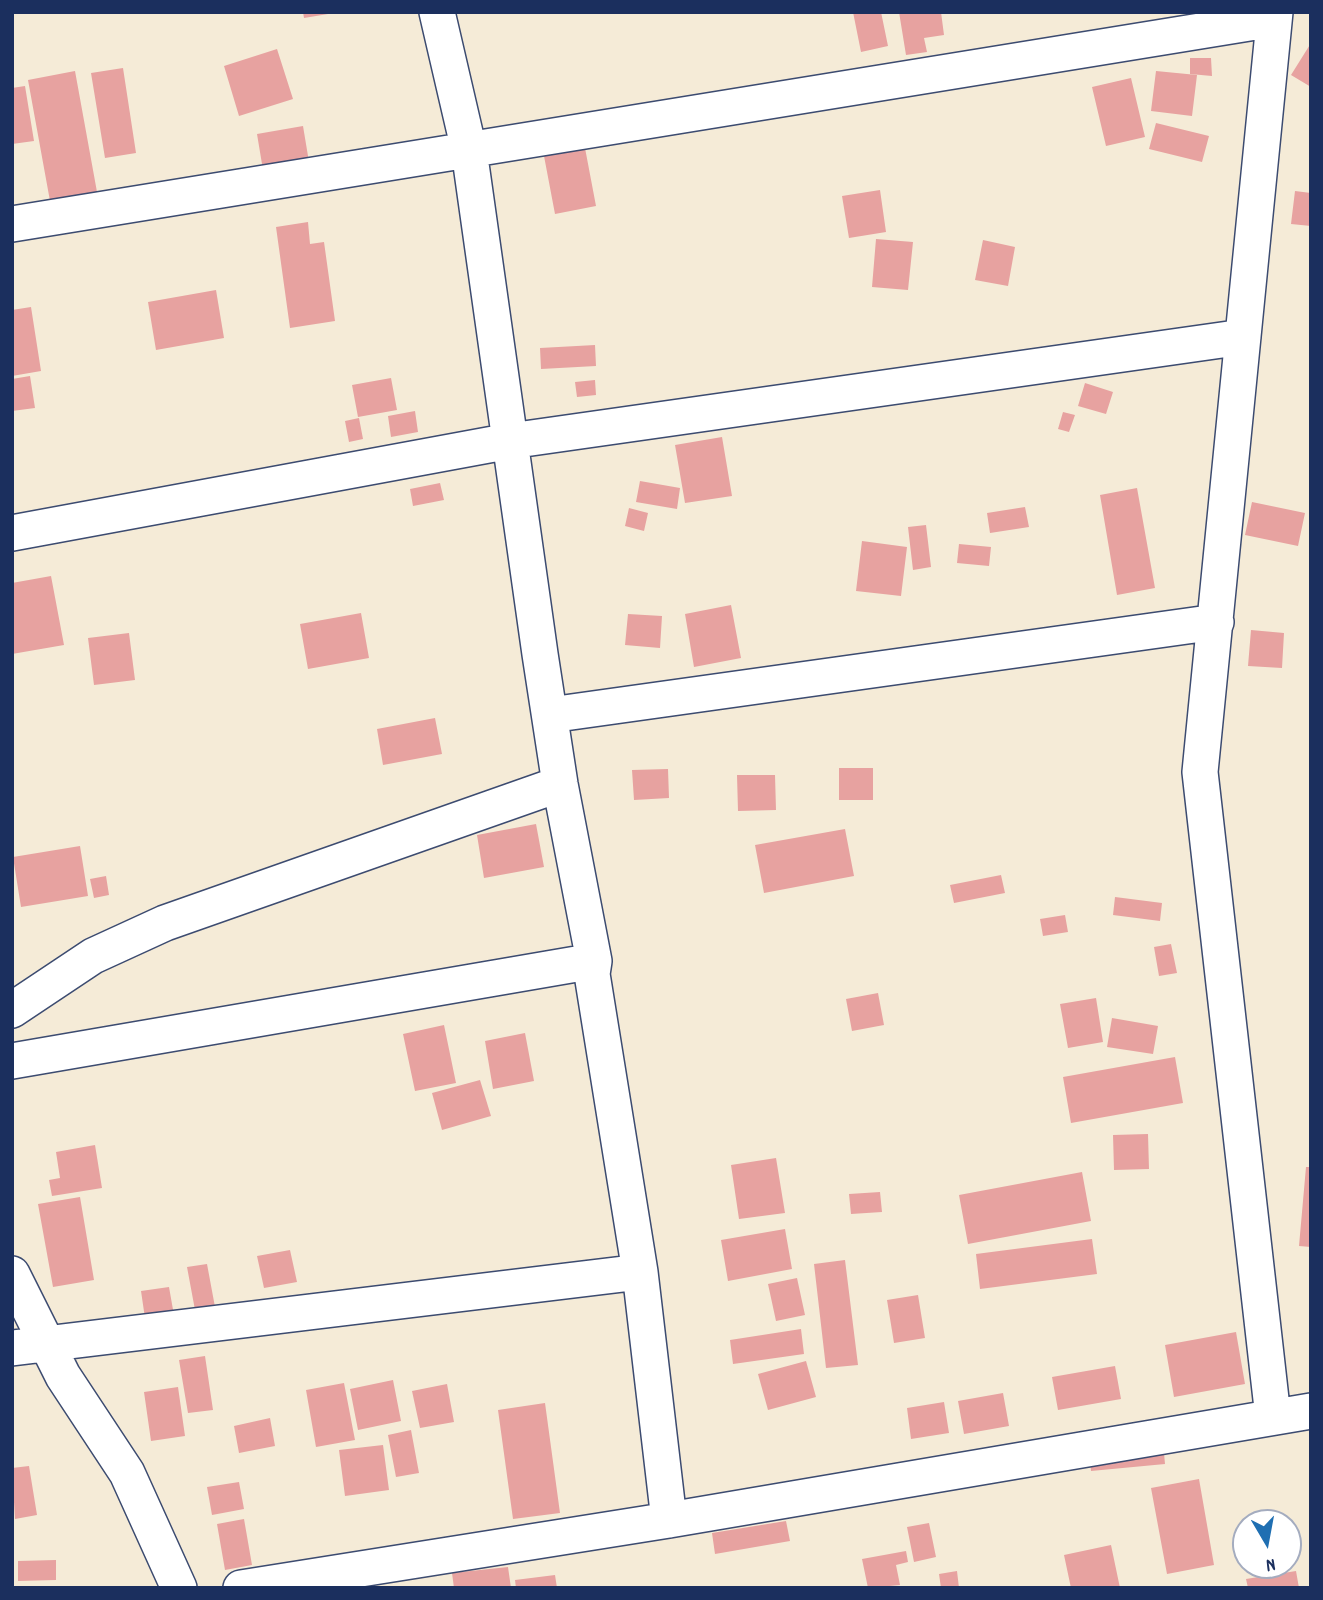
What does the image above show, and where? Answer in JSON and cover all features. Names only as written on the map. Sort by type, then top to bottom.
[{"type":"street","points":[[437,12],[469,150],[560,784],[594,961],[592,974],[640,1272],[670,1520]]},
{"type":"street","points":[[12,224],[1274,16],[1200,772],[1273,1417]]},
{"type":"street","points":[[12,533],[510,441],[1243,337]]},
{"type":"street","points":[[550,715],[1216,622]]},
{"type":"street","points":[[12,1010],[93,956],[165,922],[560,784]]},
{"type":"street","points":[[12,1061],[594,961]]},
{"type":"street","points":[[29,1345],[640,1272]]},
{"type":"street","points":[[12,1274],[29,1345],[63,1376],[127,1473],[179,1588]]},
{"type":"street","points":[[241,1588],[670,1520],[1311,1411]]},
{"type":"building","points":[[303,12],[328,12],[328,14],[304,18]]},
{"type":"building","points":[[853,12],[881,12],[888,46],[861,52]]},
{"type":"building","points":[[899,12],[941,12],[944,35],[924,38],[927,52],[906,55]]},
{"type":"building","points":[[1311,43],[1311,87],[1291,75]]},
{"type":"building","points":[[277,49],[293,99],[239,116],[224,66]]},
{"type":"building","points":[[1190,58],[1211,58],[1212,76],[1190,74]]},
{"type":"building","points":[[123,68],[136,153],[105,158],[91,73]]},
{"type":"building","points":[[75,71],[97,192],[50,201],[28,80]]},
{"type":"building","points":[[1156,71],[1197,75],[1192,116],[1151,111]]},
{"type":"building","points":[[1131,78],[1145,137],[1106,146],[1092,87]]},
{"type":"building","points":[[25,86],[34,141],[12,144],[12,88]]},
{"type":"building","points":[[1156,123],[1209,136],[1202,162],[1149,149]]},
{"type":"building","points":[[303,126],[310,168],[264,176],[257,134]]},
{"type":"building","points":[[585,148],[596,206],[555,214],[544,156]]},
{"type":"building","points":[[880,190],[886,232],[849,238],[842,196]]},
{"type":"building","points":[[1295,191],[1311,193],[1311,226],[1291,224]]},
{"type":"building","points":[[308,222],[310,244],[324,242],[335,321],[290,328],[276,227]]},
{"type":"building","points":[[876,239],[913,242],[908,290],[872,287]]},
{"type":"building","points":[[983,240],[1015,247],[1008,286],[975,280]]},
{"type":"building","points":[[216,290],[224,338],[156,350],[148,302]]},
{"type":"building","points":[[31,307],[41,371],[12,376],[12,310]]},
{"type":"building","points":[[595,345],[596,366],[541,369],[540,348]]},
{"type":"building","points":[[30,376],[35,408],[12,411],[12,379]]},
{"type":"building","points":[[391,378],[397,410],[358,417],[352,385]]},
{"type":"building","points":[[595,380],[596,395],[577,397],[575,382]]},
{"type":"building","points":[[1085,383],[1113,392],[1106,414],[1078,406]]},
{"type":"building","points":[[415,411],[418,432],[391,437],[388,416]]},
{"type":"building","points":[[1063,412],[1075,415],[1069,432],[1058,429]]},
{"type":"building","points":[[359,418],[363,439],[349,442],[345,421]]},
{"type":"building","points":[[722,437],[732,496],[685,503],[675,445]]},
{"type":"building","points":[[640,481],[680,488],[677,509],[636,502]]},
{"type":"building","points":[[440,483],[444,500],[413,506],[410,489]]},
{"type":"building","points":[[1137,488],[1155,588],[1117,595],[1100,495]]},
{"type":"building","points":[[1252,502],[1305,513],[1298,546],[1245,535]]},
{"type":"building","points":[[1025,507],[1029,527],[990,533],[987,513]]},
{"type":"building","points":[[629,508],[648,513],[644,531],[625,526]]},
{"type":"building","points":[[926,525],[931,567],[913,570],[908,527]]},
{"type":"building","points":[[862,541],[907,547],[901,596],[856,591]]},
{"type":"building","points":[[959,544],[991,547],[989,566],[957,563]]},
{"type":"building","points":[[51,576],[64,645],[12,654],[12,583]]},
{"type":"building","points":[[731,605],[741,658],[694,667],[685,614]]},
{"type":"building","points":[[361,613],[369,658],[308,669],[300,624]]},
{"type":"building","points":[[628,614],[662,616],[660,648],[625,645]]},
{"type":"building","points":[[1251,630],[1284,633],[1282,668],[1248,666]]},
{"type":"building","points":[[129,633],[135,680],[94,685],[88,638]]},
{"type":"building","points":[[435,718],[442,754],[383,765],[377,729]]},
{"type":"building","points":[[839,768],[873,768],[873,800],[839,800]]},
{"type":"building","points":[[668,769],[669,798],[634,800],[632,770]]},
{"type":"building","points":[[737,775],[775,775],[776,810],[738,811]]},
{"type":"building","points":[[536,824],[544,867],[484,878],[477,835]]},
{"type":"building","points":[[845,829],[854,876],[764,893],[755,845]]},
{"type":"building","points":[[80,846],[88,896],[21,907],[13,857]]},
{"type":"building","points":[[1001,875],[1005,893],[954,903],[950,885]]},
{"type":"building","points":[[106,876],[109,895],[94,898],[90,879]]},
{"type":"building","points":[[1115,897],[1162,903],[1160,921],[1113,915]]},
{"type":"building","points":[[1065,915],[1068,932],[1043,936],[1040,919]]},
{"type":"building","points":[[1171,944],[1177,973],[1159,976],[1154,947]]},
{"type":"building","points":[[878,993],[884,1025],[852,1031],[846,999]]},
{"type":"building","points":[[1096,998],[1103,1042],[1068,1048],[1060,1004]]},
{"type":"building","points":[[1112,1018],[1158,1026],[1153,1054],[1107,1047]]},
{"type":"building","points":[[444,1025],[456,1083],[415,1091],[403,1034]]},
{"type":"building","points":[[525,1033],[534,1081],[493,1089],[485,1041]]},
{"type":"building","points":[[1175,1057],[1183,1103],[1071,1123],[1063,1077]]},
{"type":"building","points":[[480,1080],[491,1116],[442,1130],[432,1093]]},
{"type":"building","points":[[1148,1134],[1149,1169],[1114,1170],[1113,1135]]},
{"type":"building","points":[[95,1145],[102,1188],[52,1196],[49,1180],[60,1178],[56,1152]]},
{"type":"building","points":[[776,1158],[785,1213],[739,1219],[731,1165]]},
{"type":"building","points":[[1306,1167],[1311,1167],[1311,1247],[1299,1246]]},
{"type":"building","points":[[1082,1172],[1091,1221],[968,1244],[959,1195]]},
{"type":"building","points":[[880,1192],[882,1212],[851,1214],[849,1194]]},
{"type":"building","points":[[80,1197],[94,1280],[53,1287],[38,1204]]},
{"type":"building","points":[[785,1229],[792,1269],[728,1281],[721,1240]]},
{"type":"building","points":[[1092,1239],[1097,1274],[980,1289],[976,1254]]},
{"type":"building","points":[[290,1250],[297,1282],[264,1288],[257,1256]]},
{"type":"building","points":[[845,1260],[858,1365],[826,1368],[814,1264]]},
{"type":"building","points":[[207,1264],[215,1307],[195,1310],[187,1267]]},
{"type":"building","points":[[797,1278],[805,1315],[776,1321],[768,1284]]},
{"type":"building","points":[[169,1287],[175,1321],[146,1325],[141,1291]]},
{"type":"building","points":[[918,1295],[925,1338],[894,1343],[887,1300]]},
{"type":"building","points":[[801,1329],[804,1354],[733,1364],[730,1340]]},
{"type":"building","points":[[1236,1332],[1245,1384],[1174,1397],[1165,1345]]},
{"type":"building","points":[[205,1356],[213,1410],[188,1413],[179,1360]]},
{"type":"building","points":[[806,1361],[816,1397],[768,1410],[758,1374]]},
{"type":"building","points":[[1115,1366],[1121,1399],[1058,1410],[1052,1377]]},
{"type":"building","points":[[393,1380],[401,1421],[358,1430],[350,1389]]},
{"type":"building","points":[[344,1383],[355,1440],[316,1447],[306,1390]]},
{"type":"building","points":[[447,1384],[454,1422],[420,1428],[412,1391]]},
{"type":"building","points":[[178,1387],[185,1436],[151,1441],[144,1392]]},
{"type":"building","points":[[1003,1393],[1009,1426],[964,1434],[958,1401]]},
{"type":"building","points":[[944,1402],[949,1433],[911,1439],[907,1408]]},
{"type":"building","points":[[545,1403],[560,1513],[513,1519],[498,1410]]},
{"type":"building","points":[[270,1418],[275,1446],[239,1453],[234,1426]]},
{"type":"building","points":[[411,1430],[419,1473],[396,1477],[388,1435]]},
{"type":"building","points":[[1163,1442],[1165,1464],[1091,1471],[1089,1449]]},
{"type":"building","points":[[383,1445],[389,1490],[345,1496],[339,1450]]},
{"type":"building","points":[[29,1466],[37,1515],[15,1519],[12,1468]]},
{"type":"building","points":[[1199,1479],[1214,1565],[1167,1574],[1151,1488]]},
{"type":"building","points":[[239,1482],[244,1509],[212,1515],[207,1487]]},
{"type":"building","points":[[244,1519],[252,1565],[225,1570],[217,1524]]},
{"type":"building","points":[[786,1521],[790,1541],[715,1554],[712,1533]]},
{"type":"building","points":[[929,1523],[936,1557],[914,1562],[907,1527]]},
{"type":"building","points":[[1111,1545],[1120,1588],[1071,1588],[1064,1555]]},
{"type":"building","points":[[906,1551],[908,1562],[896,1565],[900,1585],[868,1588],[862,1559]]},
{"type":"building","points":[[56,1560],[56,1580],[18,1581],[18,1561]]},
{"type":"building","points":[[508,1567],[511,1588],[454,1588],[452,1573]]},
{"type":"building","points":[[957,1571],[959,1588],[941,1588],[939,1574]]},
{"type":"building","points":[[555,1575],[557,1588],[516,1588],[515,1580]]},
{"type":"building","points":[[1246,1579],[1297,1579],[1299,1588],[1248,1588]]}]
